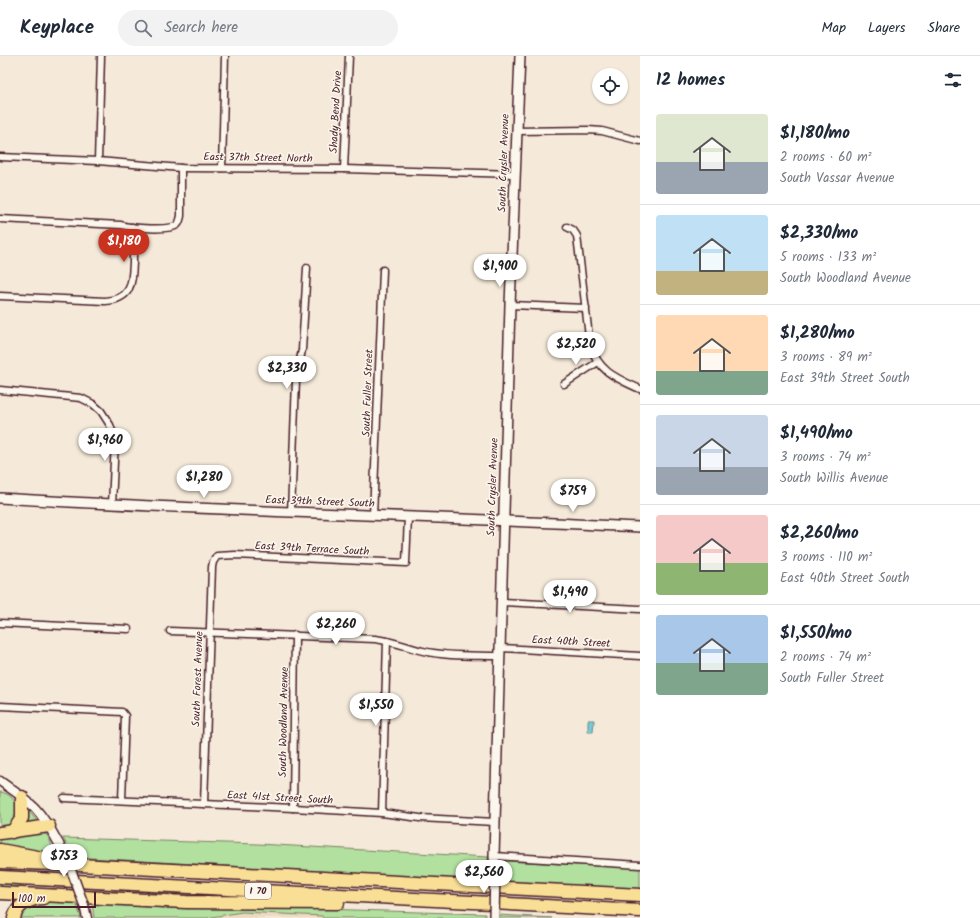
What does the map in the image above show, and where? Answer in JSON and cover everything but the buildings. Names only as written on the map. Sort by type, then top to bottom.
[{"type":"highway","points":[[6,832],[18,825],[22,818],[22,796]]},
{"type":"highway","points":[[6,832],[49,826]]},
{"type":"highway","points":[[0,850],[79,865]]},
{"type":"highway","name":"I 70","points":[[0,862],[640,895]]},
{"type":"highway","name":"I 70","points":[[0,877],[640,912]]},
{"type":"highway","points":[[0,893],[59,895],[66,897]]},
{"type":"highway","points":[[14,918],[20,906],[28,902],[37,899],[66,897],[186,902],[373,904],[467,903]]},
{"type":"main road","name":"South Crysler Avenue","points":[[494,918],[494,856],[510,305],[520,56]]},
{"type":"main road","name":"East 39th Street South","points":[[0,498],[112,505],[504,520],[640,527]]},
{"type":"street","points":[[98,161],[101,56]]},
{"type":"street","points":[[222,168],[225,56]]},
{"type":"street","name":"Shady Bend Drive","points":[[344,169],[349,56]]},
{"type":"street","points":[[517,131],[602,131],[640,141]]},
{"type":"street","name":"East 37th Street North","points":[[0,157],[98,161],[181,169],[344,169],[515,174]]},
{"type":"street","points":[[0,219],[169,228],[180,222],[181,169]]},
{"type":"street","points":[[0,296],[96,301],[115,300],[121,298],[131,287],[132,227]]},
{"type":"street","points":[[567,227],[573,230],[577,236],[590,345],[598,362],[604,370],[640,389]]},
{"type":"street","points":[[291,513],[296,380],[302,350],[307,268]]},
{"type":"street","name":"South Fuller Street","points":[[374,516],[383,270]]},
{"type":"street","points":[[510,305],[586,308]]},
{"type":"street","points":[[564,384],[598,362]]},
{"type":"street","points":[[0,390],[81,398],[93,404],[110,425],[115,440],[112,505]]},
{"type":"street","name":"East 39th Terrace South","points":[[217,556],[235,555],[406,563],[408,517]]},
{"type":"street","name":"South Forest Avenue","points":[[204,804],[212,567],[217,556]]},
{"type":"street","points":[[502,602],[640,609]]},
{"type":"street","points":[[0,623],[128,630]]},
{"type":"street","name":"East 40th Street","points":[[170,631],[296,635],[387,641],[423,651],[441,654],[500,652],[640,656]]},
{"type":"street","name":"South Woodland Avenue","points":[[293,808],[296,635]]},
{"type":"street","points":[[382,813],[387,641]]},
{"type":"street","points":[[0,706],[122,712],[125,716],[122,800]]},
{"type":"street","points":[[1,783],[22,796],[49,826],[73,875],[87,918]]},
{"type":"street","name":"East 41st Street South","points":[[64,798],[293,808],[495,822]]},
{"type":"street","points":[[494,856],[640,865]]},
{"type":"shaded area","points":[[242,912],[323,916],[323,918],[206,918]]},
{"type":"green space","points":[[0,792],[7,794],[12,798],[17,809],[16,816],[13,821],[8,826],[0,829]]},
{"type":"green space","points":[[25,806],[37,821],[38,824],[21,823]]},
{"type":"green space","points":[[42,832],[48,836],[56,856],[0,847],[0,836]]},
{"type":"green space","points":[[63,838],[258,844],[488,857],[487,881],[73,857]]},
{"type":"green space","points":[[501,862],[640,868],[640,889],[498,882],[500,864]]},
{"type":"green space","points":[[0,883],[33,885],[0,888]]},
{"type":"green space","points":[[51,901],[76,902],[81,918],[18,918],[32,905]]},
{"type":"green space","points":[[92,904],[167,908],[288,908],[485,914],[485,918],[323,918],[322,916],[242,912],[206,918],[94,918]]},
{"type":"green space","points":[[498,915],[552,918],[498,918]]},
{"type":"water","points":[[588,720],[594,720],[593,732],[588,732]]}]
